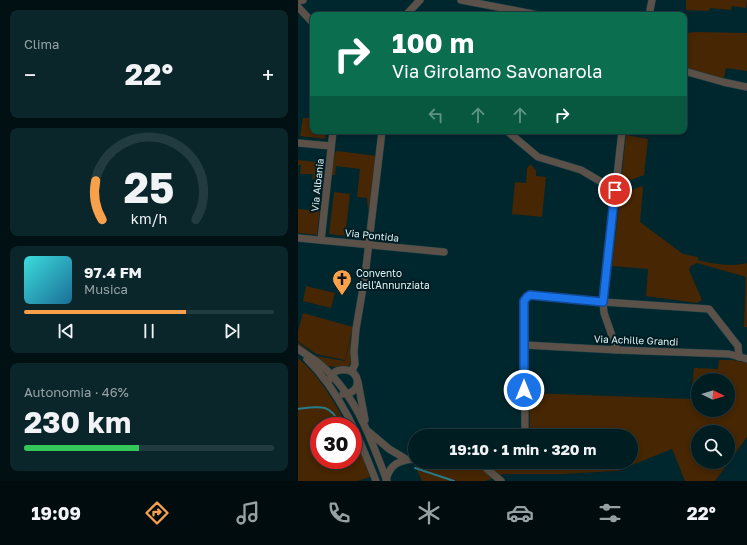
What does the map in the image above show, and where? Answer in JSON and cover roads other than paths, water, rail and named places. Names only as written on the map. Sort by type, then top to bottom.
[{"type":"street","points":[[298,1],[303,0]]},
{"type":"street","points":[[409,12],[420,0]]},
{"type":"street","points":[[461,0],[523,12]]},
{"type":"street","points":[[650,12],[652,0]]},
{"type":"street","points":[[298,7],[310,19]]},
{"type":"street","points":[[687,72],[747,87]]},
{"type":"street","name":"Via Albania","points":[[321,240],[333,134]]},
{"type":"street","points":[[352,371],[355,364],[354,352],[356,329],[365,276],[382,134]]},
{"type":"street","points":[[511,134],[538,156],[581,170],[615,190]]},
{"type":"street","points":[[617,350],[604,312],[603,302],[622,134]]},
{"type":"street","points":[[298,143],[331,146]]},
{"type":"street","name":"Via Pontida","points":[[298,238],[444,252]]},
{"type":"street","points":[[525,429],[524,301],[530,295],[603,302],[709,309],[738,346],[739,357]]},
{"type":"street","name":"Via Achille Grandi","points":[[524,345],[729,354],[747,359]]},
{"type":"street","points":[[298,350],[316,361],[331,375],[347,394],[368,431],[389,449],[406,459]]},
{"type":"street","points":[[298,350],[314,366],[342,404],[358,436],[376,481]]},
{"type":"street","points":[[331,375],[338,370],[348,369],[355,374],[368,431],[386,480]]},
{"type":"street","points":[[331,375],[331,389]]},
{"type":"street","points":[[331,389],[347,394],[354,391],[358,382]]},
{"type":"street","points":[[386,480],[388,471],[395,464],[406,459]]},
{"type":"street","points":[[488,469],[501,481]]},
{"type":"waterway","points":[[298,409],[312,407],[324,408],[333,413],[336,417]]},
{"type":"waterway","points":[[418,469],[454,481]]},
{"type":"place","name":"Convento dell'Annunziata","points":[[342,296]]}]
